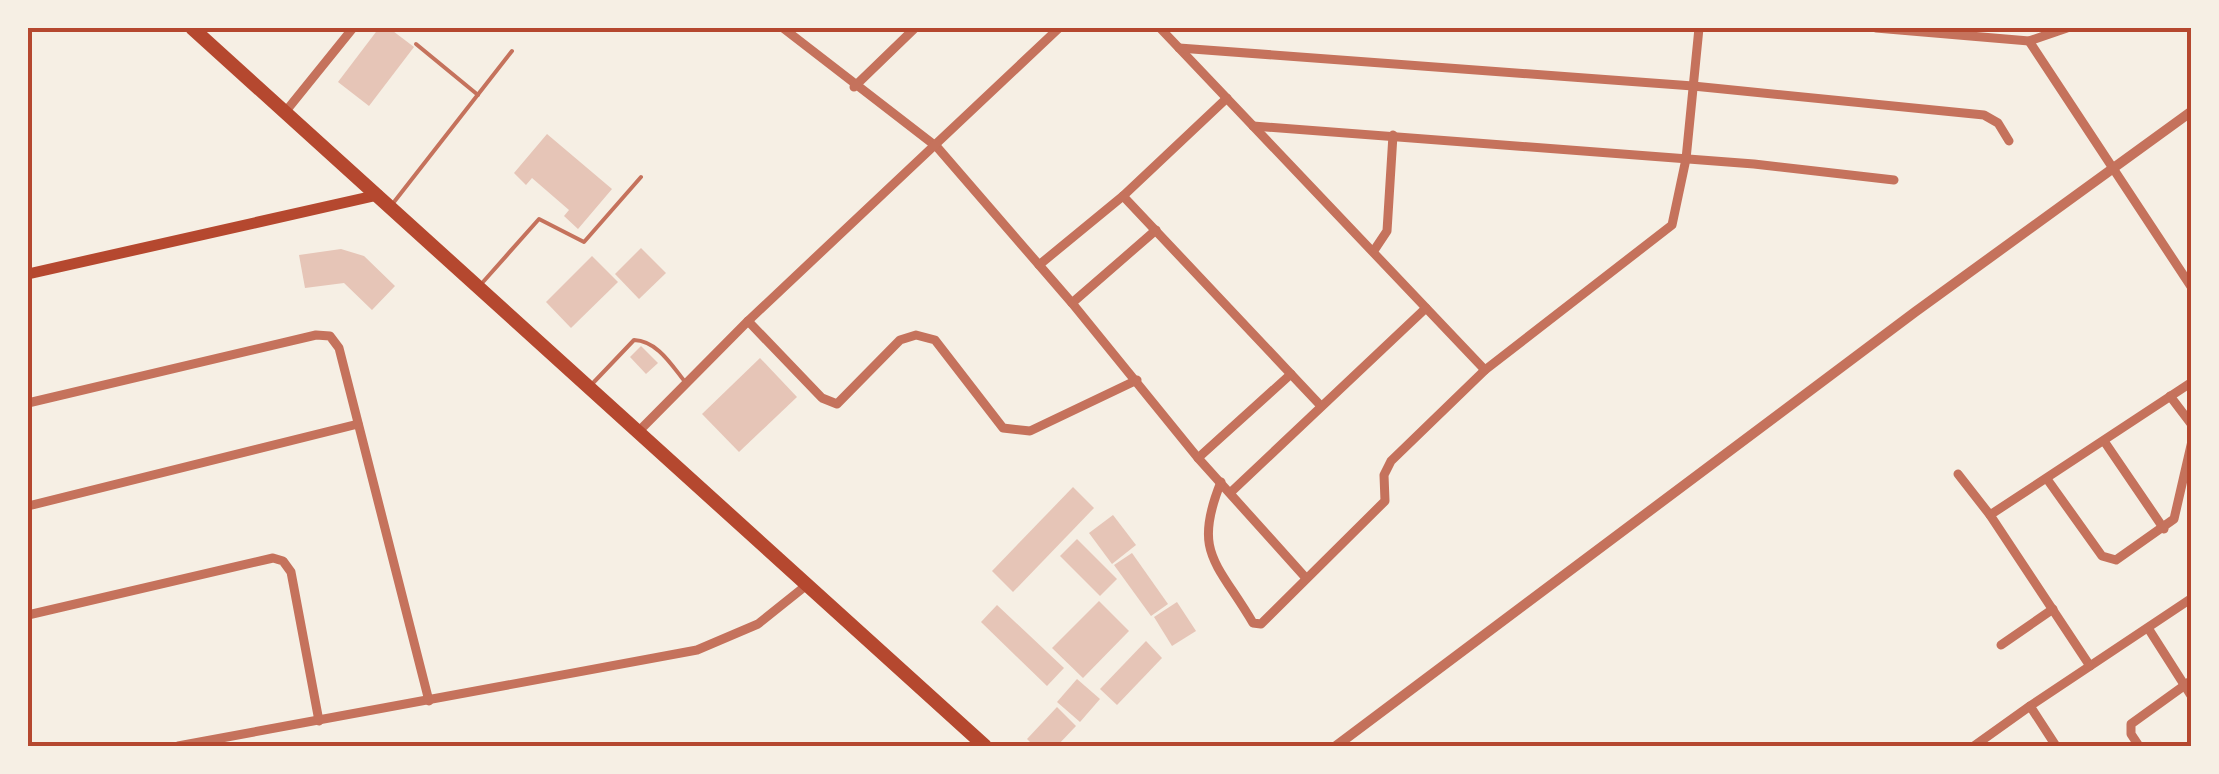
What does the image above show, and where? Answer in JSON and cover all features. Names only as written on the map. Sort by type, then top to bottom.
[{"type":"highway","points":[[192,28],[639,431],[804,587],[985,746]]},
{"type":"main road","points":[[28,274],[378,194]]},
{"type":"street","points":[[286,111],[353,28]]},
{"type":"street","points":[[783,28],[936,147],[1072,302],[1198,458],[1305,578]]},
{"type":"street","points":[[854,87],[915,28]]},
{"type":"street","points":[[639,431],[748,321],[1059,28]]},
{"type":"street","points":[[1160,28],[1375,249],[1485,370]]},
{"type":"street","points":[[1220,482],[1209,511],[1207,546],[1252,623],[1267,621],[1305,578],[1385,501],[1384,475],[1391,461],[1485,370],[1672,225],[1686,158],[1698,28]]},
{"type":"street","points":[[1876,28],[2029,41],[2067,28]]},
{"type":"street","points":[[2029,41],[2192,288]]},
{"type":"street","points":[[1180,48],[1693,86],[1984,115],[1998,123],[2009,141]]},
{"type":"street","points":[[1039,265],[1123,196],[1226,98]]},
{"type":"street","points":[[1336,746],[1916,312],[2192,111]]},
{"type":"street","points":[[1254,126],[1686,158],[1894,180]]},
{"type":"street","points":[[1375,249],[1387,231],[1393,135]]},
{"type":"street","points":[[1123,196],[1321,406]]},
{"type":"street","points":[[1072,302],[1156,230]]},
{"type":"street","points":[[1230,492],[1426,308]]},
{"type":"street","points":[[748,321],[822,398],[838,404],[900,340],[916,335],[935,340],[1004,428],[1018,432],[1030,431],[1137,380]]},
{"type":"street","points":[[28,403],[316,335],[330,336],[339,348],[429,701]]},
{"type":"street","points":[[1198,458],[1291,374]]},
{"type":"street","points":[[1990,515],[2192,382]]},
{"type":"street","points":[[2170,396],[2192,425]]},
{"type":"street","points":[[28,506],[358,424]]},
{"type":"street","points":[[2104,441],[2164,529]]},
{"type":"street","points":[[2048,479],[2108,560],[2116,560],[2164,529],[2176,514],[2192,441]]},
{"type":"street","points":[[1958,474],[1990,515],[2090,666]]},
{"type":"street","points":[[28,615],[273,558],[284,561],[291,572],[320,720]]},
{"type":"street","points":[[178,746],[697,650],[758,624],[784,607],[804,587]]},
{"type":"street","points":[[1974,746],[2192,598]]},
{"type":"street","points":[[2000,645],[2053,609]]},
{"type":"street","points":[[2148,628],[2188,682],[2192,698]]},
{"type":"street","points":[[2139,746],[2130,734],[2131,724],[2188,682]]},
{"type":"street","points":[[2030,706],[2056,746]]},
{"type":"lane","points":[[416,44],[480,96]]},
{"type":"lane","points":[[391,206],[512,51]]},
{"type":"lane","points":[[479,286],[538,218],[584,242],[641,177]]},
{"type":"lane","points":[[590,387],[634,340],[656,348],[686,383]]},
{"type":"building","points":[[379,28],[389,28],[414,47],[369,106],[338,82]]},
{"type":"building","points":[[547,134],[612,189],[578,229],[564,216],[569,210],[532,178],[526,185],[514,173]]},
{"type":"building","points":[[641,248],[666,273],[639,299],[615,274]]},
{"type":"building","points":[[341,249],[364,256],[395,286],[372,310],[344,283],[305,288],[299,255]]},
{"type":"building","points":[[592,256],[618,282],[571,328],[546,302]]},
{"type":"building","points":[[641,346],[658,363],[646,374],[630,357]]},
{"type":"building","points":[[760,358],[797,397],[739,452],[702,414]]},
{"type":"building","points":[[1073,487],[1094,508],[1013,592],[992,571]]},
{"type":"building","points":[[1113,515],[1136,545],[1112,564],[1089,533]]},
{"type":"building","points":[[1077,539],[1117,579],[1100,596],[1060,556]]},
{"type":"building","points":[[1132,553],[1168,604],[1151,616],[1114,565]]},
{"type":"building","points":[[1099,601],[1129,631],[1083,678],[1052,648]]},
{"type":"building","points":[[1177,602],[1196,631],[1172,646],[1154,617]]},
{"type":"building","points":[[997,605],[1064,668],[1047,686],[981,622]]},
{"type":"building","points":[[1146,641],[1162,658],[1117,705],[1100,689]]},
{"type":"building","points":[[1077,679],[1100,699],[1080,722],[1057,702]]},
{"type":"building","points":[[1057,707],[1076,726],[1057,746],[1034,746],[1027,739]]}]
